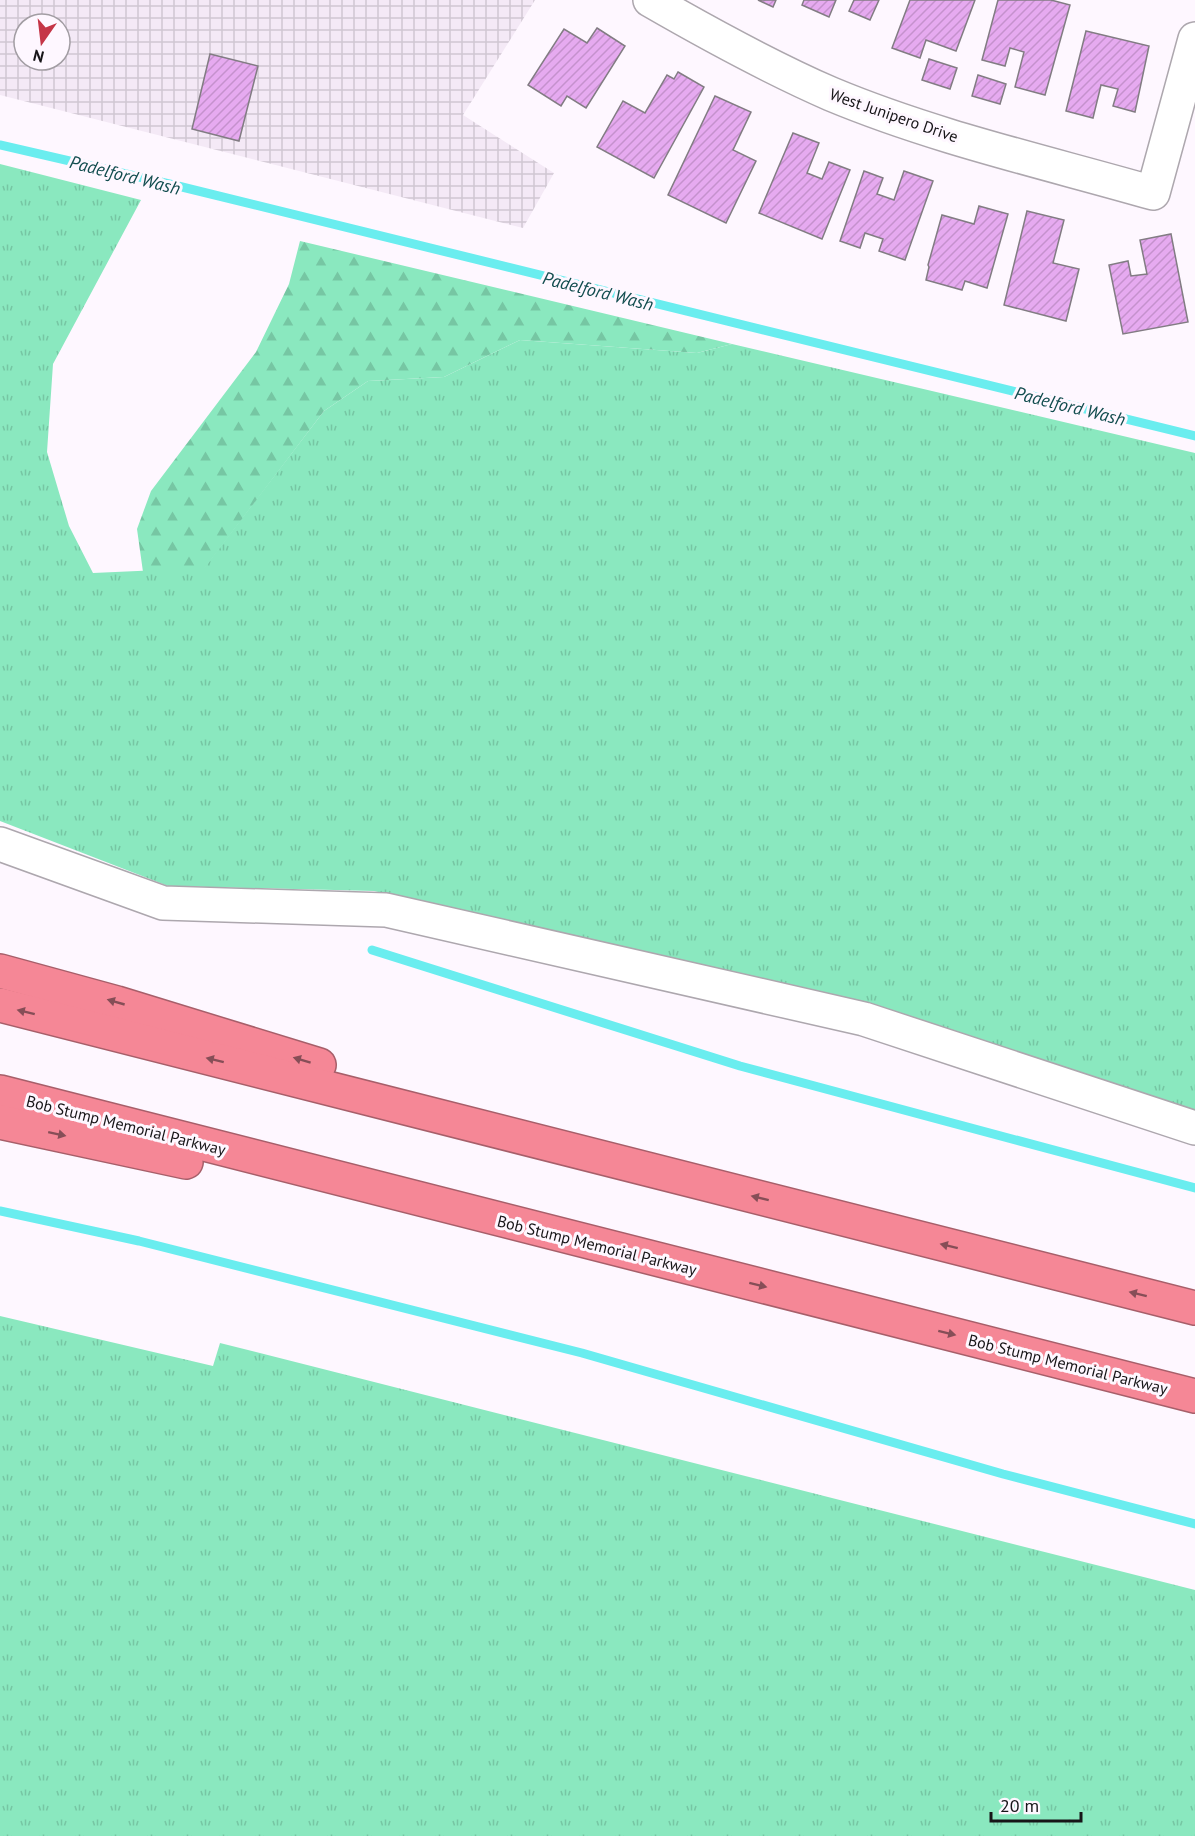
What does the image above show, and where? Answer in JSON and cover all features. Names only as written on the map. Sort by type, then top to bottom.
[{"type":"highway","points":[[0,971],[117,1003],[720,1188]]},
{"type":"highway","points":[[0,1005],[1195,1308]]},
{"type":"highway","name":"Bob Stump Memorial Parkway","points":[[0,1092],[1195,1396]]},
{"type":"highway","points":[[0,1122],[701,1271]]},
{"type":"street","name":"West Junipero Drive","points":[[650,0],[713,36],[831,94],[936,132],[1153,193],[1195,39]]},
{"type":"street","points":[[0,844],[163,903],[386,910],[864,1019],[1195,1128]]},
{"type":"shaded area","points":[[0,0],[535,0],[463,115],[554,173],[523,228],[0,95]]},
{"type":"green space","points":[[0,164],[141,200],[53,364],[47,452],[69,526],[93,573],[204,568],[324,411],[368,381],[444,377],[520,340],[697,353],[732,344],[1195,453],[1195,1115],[885,1012],[374,891],[168,886],[0,821]]},
{"type":"green space","points":[[300,241],[732,344],[697,353],[520,340],[444,377],[368,381],[324,411],[204,569],[143,572],[137,529],[151,491],[256,352],[289,284]]},
{"type":"green space","points":[[0,1316],[213,1366],[220,1343],[1195,1590],[1195,1836],[0,1836]]},
{"type":"building","points":[[758,0],[776,0],[773,7]]},
{"type":"building","points":[[804,0],[836,0],[829,17],[802,5]]},
{"type":"building","points":[[854,0],[879,0],[870,20],[849,11]]},
{"type":"building","points":[[910,0],[975,0],[956,51],[926,40],[920,58],[892,48]]},
{"type":"building","points":[[998,0],[1051,0],[1070,5],[1045,95],[1015,87],[1024,52],[1010,48],[1005,66],[982,60]]},
{"type":"building","points":[[597,28],[625,46],[586,108],[567,96],[561,106],[528,85],[564,29],[587,43]]},
{"type":"building","points":[[1086,31],[1149,46],[1135,112],[1113,106],[1118,89],[1101,85],[1093,118],[1066,111]]},
{"type":"building","points":[[210,54],[258,66],[239,141],[192,129]]},
{"type":"building","points":[[929,59],[957,68],[950,89],[922,80]]},
{"type":"building","points":[[678,72],[704,87],[654,178],[597,147],[623,101],[645,113],[667,75],[674,79]]},
{"type":"building","points":[[978,75],[1006,84],[1000,104],[972,96]]},
{"type":"building","points":[[715,96],[751,112],[733,150],[756,161],[726,223],[668,195]]},
{"type":"building","points":[[793,133],[819,143],[807,173],[822,179],[829,162],[850,170],[822,239],[759,213]]},
{"type":"building","points":[[864,171],[883,178],[877,194],[894,200],[904,171],[933,181],[905,260],[879,251],[883,239],[865,233],[860,248],[840,241]]},
{"type":"building","points":[[979,206],[1008,214],[987,288],[965,281],[962,290],[926,280],[942,215],[974,224]]},
{"type":"building","points":[[1027,211],[1064,220],[1053,263],[1079,269],[1066,321],[1004,305]]},
{"type":"building","points":[[1171,234],[1188,322],[1123,334],[1109,265],[1128,261],[1131,276],[1147,274],[1140,240]]},
{"type":"waterway","name":"Padelford Wash","points":[[0,145],[178,186],[1195,436]]},
{"type":"waterway","points":[[372,950],[740,1066],[1195,1188]]},
{"type":"waterway","points":[[0,1211],[139,1241],[582,1353],[1003,1474],[1195,1524]]}]
